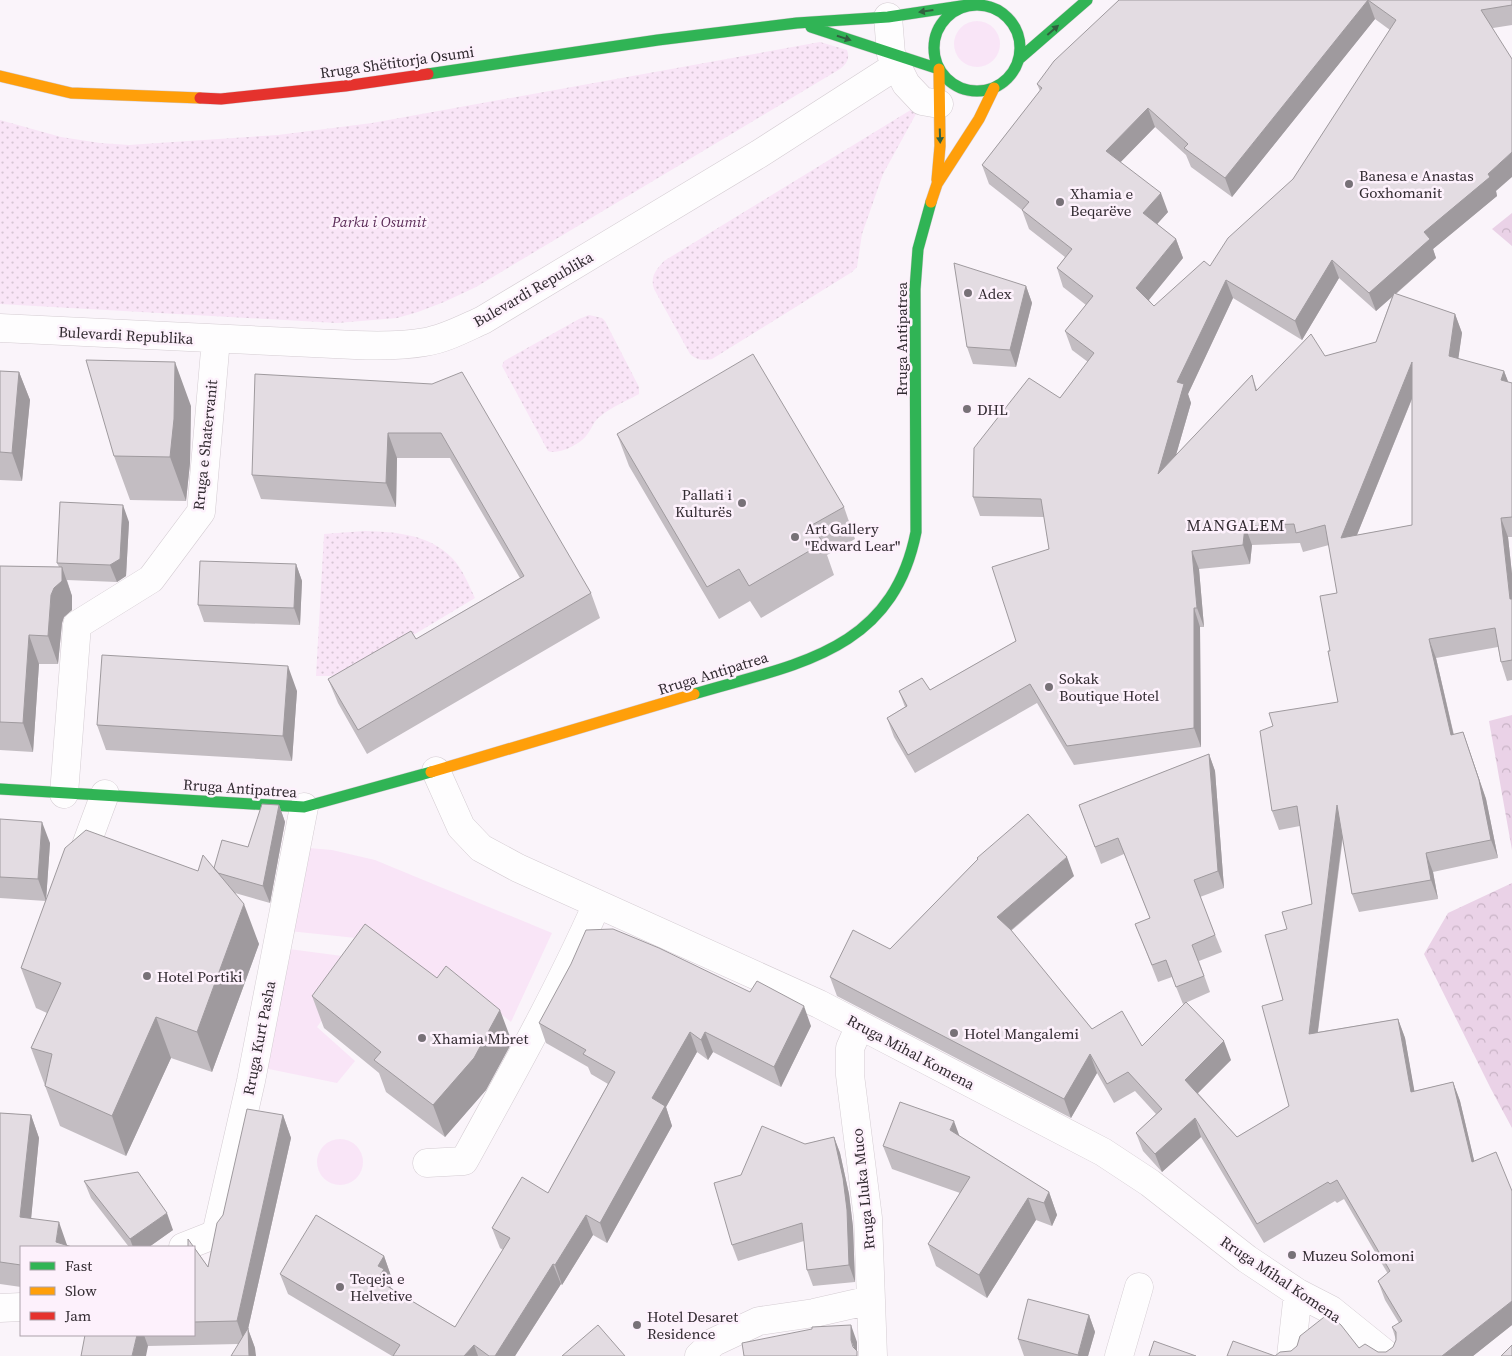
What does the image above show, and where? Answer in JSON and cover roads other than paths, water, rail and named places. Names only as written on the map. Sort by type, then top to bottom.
[{"type":"main road","name":"Rruga Shëtitorja Osumi","points":[[0,76],[71,93],[221,99],[345,86],[658,40],[798,23],[888,17],[974,4],[985,0]]},
{"type":"main road","points":[[1019,59],[1087,0]]},
{"type":"main road","points":[[974,4],[987,5],[1000,11],[1011,20],[1018,32],[1021,45],[1019,59],[1014,72],[1006,81],[994,88],[974,92],[953,84],[939,69],[933,50],[934,37],[940,24],[949,14],[960,7],[974,4]]},
{"type":"main road","name":"Rruga Shëtitorja Osumi","points":[[798,23],[894,60],[939,69]]},
{"type":"main road","points":[[937,184],[940,146],[939,69]]},
{"type":"main road","name":"Rruga Antipatrea","points":[[0,789],[304,807],[436,771],[801,662],[841,645],[852,638],[884,608],[893,596],[907,567],[916,532],[915,289],[918,249],[937,184],[979,119],[994,88]]},
{"type":"street","points":[[888,17],[894,60],[906,84],[922,100],[939,104]]},
{"type":"street","name":"Bulevardi Republika","points":[[0,328],[392,346],[427,342],[491,316],[759,154],[894,60]]},
{"type":"street","name":"Rruga e Shatervanit","points":[[64,794],[77,624],[151,579],[201,512],[216,339]]},
{"type":"street","name":"Rruga Mihal Komena","points":[[436,771],[461,827],[481,848],[518,868],[819,1004],[1103,1152],[1150,1182],[1247,1259],[1298,1293],[1331,1310],[1388,1356]]},
{"type":"street","points":[[82,856],[105,794]]},
{"type":"street","name":"Rruga Kurt Pasha","points":[[186,1246],[216,1234],[251,1081],[304,807]]},
{"type":"street","points":[[426,1162],[464,1161],[524,1052],[578,946],[597,904]]},
{"type":"street","name":"Rruga Lluka Muco","points":[[860,1025],[850,1048],[850,1075],[868,1218],[873,1356]]},
{"type":"street","points":[[1120,1356],[1139,1287]]},
{"type":"street","points":[[1291,1356],[1298,1293]]},
{"type":"street","points":[[700,1356],[714,1342],[759,1321],[814,1313],[871,1300]]},
{"type":"street","points":[[0,1308],[20,1307]]},
{"type":"place","name":"Banesa e Anastas Goxhomanit","points":[[1349,184]]},
{"type":"place","name":"Xhamia e Beqarëve","points":[[1060,202]]},
{"type":"place","name":"Adex","points":[[968,293]]},
{"type":"place","name":"DHL","points":[[967,409]]},
{"type":"place","name":"Pallati i Kulturës","points":[[742,503]]},
{"type":"place","name":"Art Gallery \"Edward Lear\"","points":[[795,537]]},
{"type":"place","name":"Sokak Boutique Hotel","points":[[1049,687]]},
{"type":"place","name":"Hotel Portiki","points":[[147,976]]},
{"type":"place","name":"Hotel Mangalemi","points":[[954,1033]]},
{"type":"place","name":"Xhamia Mbret","points":[[422,1038]]},
{"type":"place","name":"Muzeu Solomoni","points":[[1292,1255]]},
{"type":"place","name":"Teqeja e Helvetive","points":[[340,1287]]},
{"type":"place","name":"Hotel Desaret Residence","points":[[637,1325]]},
{"type":"district","name":"MANGALEM","points":[[1236,525]]},
{"type":"park label","name":"Parku i Osumit","points":[[379,221]]}]
